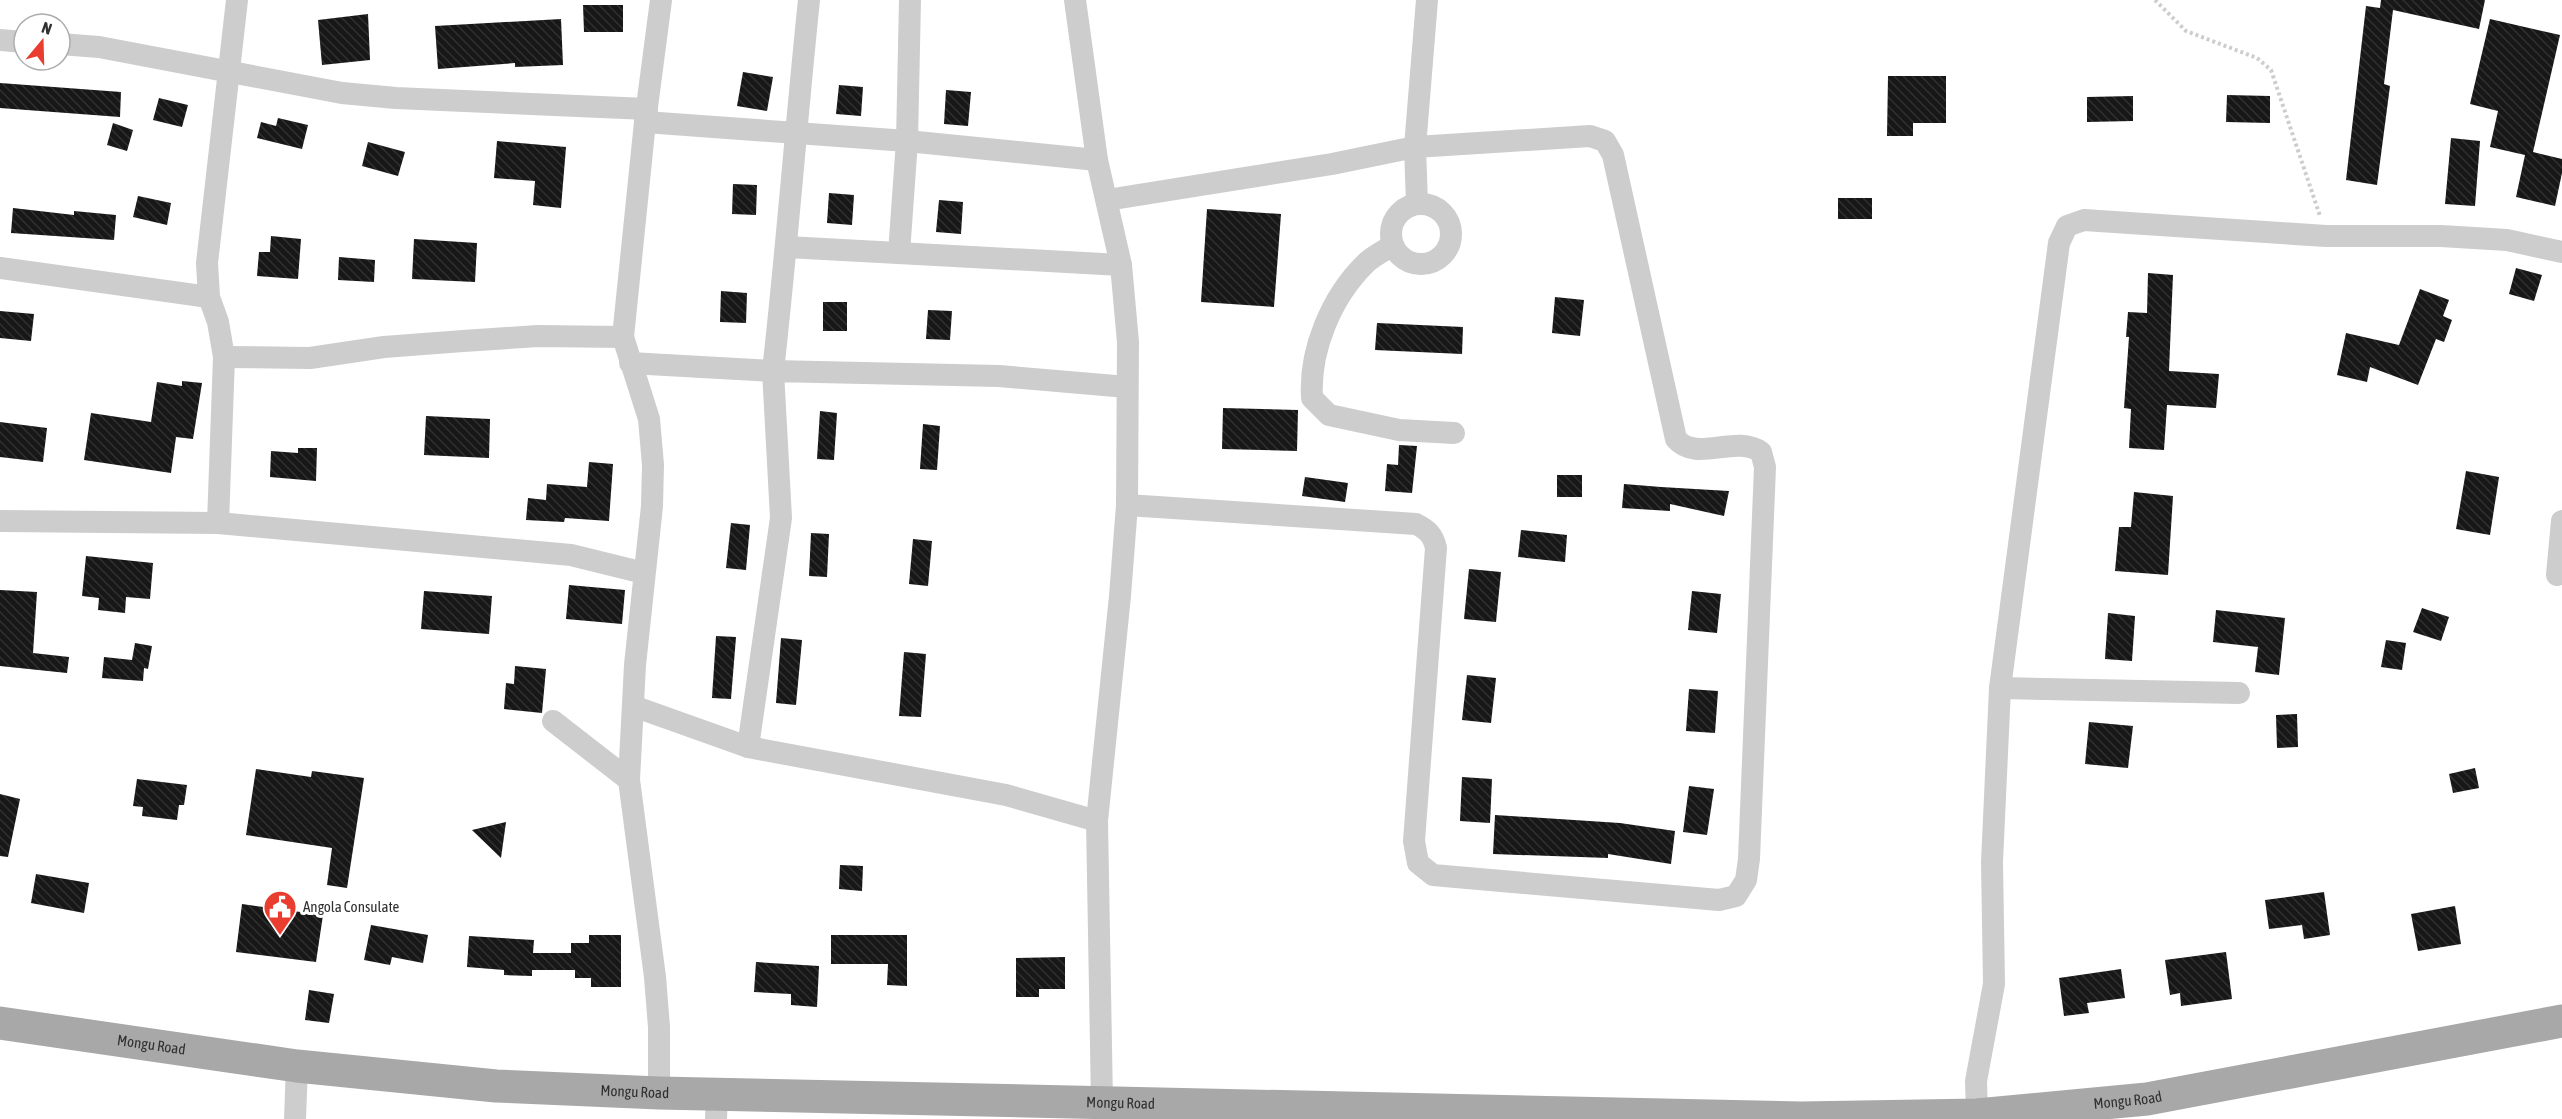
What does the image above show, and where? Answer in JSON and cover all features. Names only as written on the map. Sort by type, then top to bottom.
[{"type":"main road","name":"Mongu Road","points":[[0,1023],[297,1066],[496,1086],[659,1093],[716,1107],[1102,1102],[1143,1112],[1802,1118],[1977,1115],[2147,1099],[2562,1021]]},
{"type":"street","points":[[218,523],[224,357],[218,322],[209,297],[207,263],[237,0]]},
{"type":"street","points":[[659,1093],[659,1027],[655,976],[629,780],[644,573],[652,506],[652,465],[649,419],[623,336],[646,116],[661,0]]},
{"type":"street","points":[[748,747],[781,518],[773,371],[787,247],[795,134],[809,0]]},
{"type":"street","points":[[899,253],[907,141],[910,0]]},
{"type":"street","points":[[1075,0],[1097,160],[1121,265],[1128,342],[1127,505],[1120,596],[1096,821],[1102,1102]]},
{"type":"street","points":[[1417,204],[1415,147],[1427,0]]},
{"type":"street","points":[[72,45],[99,47],[342,93],[646,116],[795,134],[907,141],[1097,160]]},
{"type":"street","points":[[1107,200],[1332,164],[1415,147],[1590,136],[1605,141],[1613,155],[1676,439],[1683,447],[1694,449],[1751,445],[1761,452],[1765,467],[1749,859],[1746,880],[1736,896],[1719,900],[1433,875],[1418,863],[1414,841],[1436,548],[1427,530],[1416,524],[1127,505]]},
{"type":"street","points":[[1417,204],[1430,205],[1441,211],[1449,220],[1452,232],[1450,244],[1444,255],[1434,262],[1422,265],[1410,262],[1399,255],[1392,245],[1391,232],[1395,219],[1405,209],[1417,204]]},
{"type":"street","points":[[1977,1115],[1977,1081],[1994,984],[1992,862],[2000,687],[2059,243],[2067,226],[2084,220],[2326,236],[2441,236],[2507,240],[2562,252]]},
{"type":"street","points":[[1392,245],[1367,262],[1345,287],[1316,351],[1311,378],[1312,398],[1329,415],[1399,430],[1454,433]]},
{"type":"street","points":[[787,247],[1121,265]]},
{"type":"street","points":[[0,268],[209,297]]},
{"type":"street","points":[[224,357],[310,358],[384,347],[463,341],[538,336],[623,336]]},
{"type":"street","points":[[630,363],[773,371],[999,376],[1127,387]]},
{"type":"street","points":[[0,521],[218,523],[571,555],[644,573]]},
{"type":"street","points":[[2557,575],[2562,521]]},
{"type":"street","points":[[2000,687],[2239,693]]},
{"type":"street","points":[[633,706],[748,747],[1006,795],[1096,821]]},
{"type":"street","points":[[553,721],[629,780]]},
{"type":"street","points":[[295,1119],[297,1066]]},
{"type":"path","points":[[2156,0],[2186,30],[2257,58],[2271,70],[2326,236]]},
{"type":"building","points":[[2381,0],[2485,0],[2479,29],[2393,10],[2384,84],[2390,86],[2377,185],[2346,180],[2366,6],[2380,8]]},
{"type":"building","points":[[583,5],[623,5],[623,32],[584,32]]},
{"type":"building","points":[[368,14],[370,60],[322,65],[318,20]]},
{"type":"building","points":[[561,19],[563,65],[515,67],[515,63],[438,69],[435,26]]},
{"type":"building","points":[[2490,19],[2560,35],[2533,152],[2562,159],[2562,173],[2555,206],[2516,197],[2525,155],[2490,147],[2498,111],[2470,104]]},
{"type":"building","points":[[743,72],[773,77],[767,111],[737,106]]},
{"type":"building","points":[[1888,76],[1946,76],[1946,123],[1913,123],[1913,136],[1887,136]]},
{"type":"building","points":[[0,83],[121,92],[120,117],[0,108]]},
{"type":"building","points":[[839,85],[863,87],[861,116],[836,114]]},
{"type":"building","points":[[946,90],[971,92],[968,126],[944,124]]},
{"type":"building","points":[[2227,95],[2270,96],[2270,123],[2226,122]]},
{"type":"building","points":[[2133,96],[2133,121],[2087,122],[2087,97]]},
{"type":"building","points":[[159,98],[188,105],[182,127],[153,120]]},
{"type":"building","points":[[278,118],[308,125],[302,149],[257,138],[261,122],[276,126]]},
{"type":"building","points":[[113,123],[133,130],[127,151],[107,145]]},
{"type":"building","points":[[2451,138],[2480,141],[2475,206],[2445,204]]},
{"type":"building","points":[[497,141],[566,147],[561,208],[533,205],[535,181],[494,178]]},
{"type":"building","points":[[368,142],[405,152],[398,176],[362,166]]},
{"type":"building","points":[[733,184],[757,185],[756,215],[732,214]]},
{"type":"building","points":[[829,193],[854,195],[852,225],[827,223]]},
{"type":"building","points":[[138,196],[171,203],[167,225],[133,217]]},
{"type":"building","points":[[1838,198],[1872,198],[1872,219],[1838,219]]},
{"type":"building","points":[[939,200],[963,202],[961,234],[936,232]]},
{"type":"building","points":[[13,208],[74,215],[74,211],[116,215],[114,240],[11,233]]},
{"type":"building","points":[[1207,209],[1281,214],[1274,307],[1201,302]]},
{"type":"building","points":[[271,236],[301,239],[298,279],[257,276],[259,252],[270,252]]},
{"type":"building","points":[[414,239],[477,243],[475,282],[412,279]]},
{"type":"building","points":[[339,257],[375,260],[374,282],[338,280]]},
{"type":"building","points":[[2516,268],[2542,275],[2534,301],[2509,294]]},
{"type":"building","points":[[2148,273],[2173,275],[2169,371],[2219,374],[2216,408],[2167,405],[2164,450],[2129,448],[2131,409],[2124,408],[2129,337],[2126,337],[2128,312],[2147,313]]},
{"type":"building","points":[[2420,289],[2449,300],[2443,316],[2452,320],[2444,342],[2436,339],[2418,385],[2370,367],[2367,382],[2337,375],[2346,333],[2399,345]]},
{"type":"building","points":[[721,291],[747,293],[746,323],[720,322]]},
{"type":"building","points":[[1555,297],[1584,300],[1580,336],[1552,333]]},
{"type":"building","points":[[823,302],[847,302],[847,331],[823,331]]},
{"type":"building","points":[[928,310],[952,311],[950,340],[926,339]]},
{"type":"building","points":[[0,311],[34,314],[31,341],[0,338]]},
{"type":"building","points":[[1377,323],[1463,327],[1462,354],[1375,350]]},
{"type":"building","points":[[182,381],[202,383],[193,439],[176,437],[171,473],[84,460],[91,413],[151,422],[157,382],[182,386]]},
{"type":"building","points":[[1223,408],[1298,410],[1297,451],[1222,449]]},
{"type":"building","points":[[820,411],[837,413],[834,460],[817,459]]},
{"type":"building","points":[[426,416],[490,419],[489,458],[424,455]]},
{"type":"building","points":[[0,422],[47,428],[43,462],[0,457]]},
{"type":"building","points":[[923,424],[940,426],[937,470],[920,469]]},
{"type":"building","points":[[1399,445],[1417,446],[1412,493],[1385,491],[1387,464],[1398,465]]},
{"type":"building","points":[[298,448],[317,448],[316,481],[270,477],[271,451],[298,453]]},
{"type":"building","points":[[589,462],[613,464],[609,521],[565,518],[564,522],[526,520],[528,498],[546,500],[547,484],[587,487]]},
{"type":"building","points":[[2466,471],[2499,477],[2490,535],[2456,529]]},
{"type":"building","points":[[1557,475],[1582,475],[1582,497],[1557,497]]},
{"type":"building","points":[[1305,477],[1348,483],[1345,502],[1302,496]]},
{"type":"building","points":[[1624,484],[1729,491],[1724,516],[1670,504],[1670,511],[1622,508]]},
{"type":"building","points":[[2134,492],[2173,496],[2168,575],[2115,571],[2119,527],[2131,527]]},
{"type":"building","points":[[731,523],[750,525],[746,570],[726,568]]},
{"type":"building","points":[[1521,530],[1567,535],[1565,562],[1518,557]]},
{"type":"building","points":[[811,533],[829,534],[827,577],[809,576]]},
{"type":"building","points":[[913,539],[932,541],[928,586],[909,584]]},
{"type":"building","points":[[86,556],[153,563],[150,599],[126,597],[125,613],[98,610],[99,598],[82,596]]},
{"type":"building","points":[[1469,569],[1501,572],[1496,622],[1464,619]]},
{"type":"building","points":[[569,585],[625,590],[622,624],[566,619]]},
{"type":"building","points":[[0,590],[37,592],[33,653],[69,657],[67,673],[0,666]]},
{"type":"building","points":[[424,591],[492,596],[489,634],[421,629]]},
{"type":"building","points":[[1692,591],[1721,594],[1717,633],[1688,630]]},
{"type":"building","points":[[2422,608],[2449,617],[2441,641],[2413,632]]},
{"type":"building","points":[[2216,610],[2285,618],[2279,675],[2255,672],[2258,647],[2213,642]]},
{"type":"building","points":[[2108,613],[2135,616],[2132,661],[2105,659]]},
{"type":"building","points":[[716,636],[736,637],[731,699],[712,698]]},
{"type":"building","points":[[781,638],[802,640],[796,705],[776,703]]},
{"type":"building","points":[[2386,640],[2406,643],[2402,670],[2381,667]]},
{"type":"building","points":[[135,643],[152,646],[148,669],[144,668],[143,681],[102,678],[104,657],[132,660]]},
{"type":"building","points":[[904,652],[926,654],[921,717],[899,716]]},
{"type":"building","points":[[515,666],[546,669],[542,713],[504,709],[506,683],[514,684]]},
{"type":"building","points":[[1467,675],[1496,678],[1491,723],[1462,720]]},
{"type":"building","points":[[1689,689],[1718,691],[1715,733],[1686,731]]},
{"type":"building","points":[[2297,714],[2298,747],[2277,748],[2276,715]]},
{"type":"building","points":[[2089,722],[2133,726],[2128,768],[2085,764]]},
{"type":"building","points":[[2475,768],[2479,788],[2453,793],[2449,774]]},
{"type":"building","points":[[256,769],[311,777],[312,771],[364,778],[347,888],[327,885],[332,848],[246,835]]},
{"type":"building","points":[[1462,777],[1492,779],[1490,823],[1460,821]]},
{"type":"building","points":[[137,779],[187,785],[184,805],[179,805],[177,820],[142,816],[143,807],[133,806]]},
{"type":"building","points":[[1689,786],[1714,789],[1707,835],[1683,832]]},
{"type":"building","points":[[0,794],[20,799],[8,857],[0,856]]},
{"type":"building","points":[[1495,815],[1620,823],[1675,831],[1671,864],[1608,854],[1608,858],[1493,854]]},
{"type":"building","points":[[506,822],[501,858],[472,830]]},
{"type":"building","points":[[840,865],[863,866],[862,891],[839,889]]},
{"type":"building","points":[[36,874],[89,883],[84,913],[31,903]]},
{"type":"building","points":[[2324,892],[2330,935],[2304,939],[2302,925],[2269,929],[2265,900]]},
{"type":"building","points":[[242,904],[323,915],[316,962],[236,952]]},
{"type":"building","points":[[2455,906],[2461,944],[2418,951],[2411,914]]},
{"type":"building","points":[[371,925],[428,935],[423,963],[392,957],[390,965],[364,960]]},
{"type":"building","points":[[589,935],[621,935],[621,987],[591,987],[591,978],[575,978],[575,970],[532,970],[532,976],[504,975],[504,970],[467,967],[469,936],[534,940],[533,953],[571,953],[571,943],[589,943]]},
{"type":"building","points":[[831,935],[907,935],[907,986],[887,985],[888,964],[831,964]]},
{"type":"building","points":[[2226,952],[2232,999],[2181,1006],[2180,993],[2170,995],[2165,960]]},
{"type":"building","points":[[1065,957],[1065,989],[1039,989],[1039,997],[1016,997],[1016,958]]},
{"type":"building","points":[[756,962],[819,966],[817,1007],[791,1005],[791,994],[754,992]]},
{"type":"building","points":[[2121,969],[2125,998],[2087,1003],[2089,1013],[2064,1016],[2059,978]]},
{"type":"building","points":[[309,990],[334,994],[329,1023],[305,1020]]},
{"type":"place","name":"Angola Consulate","points":[[280,936]]}]
